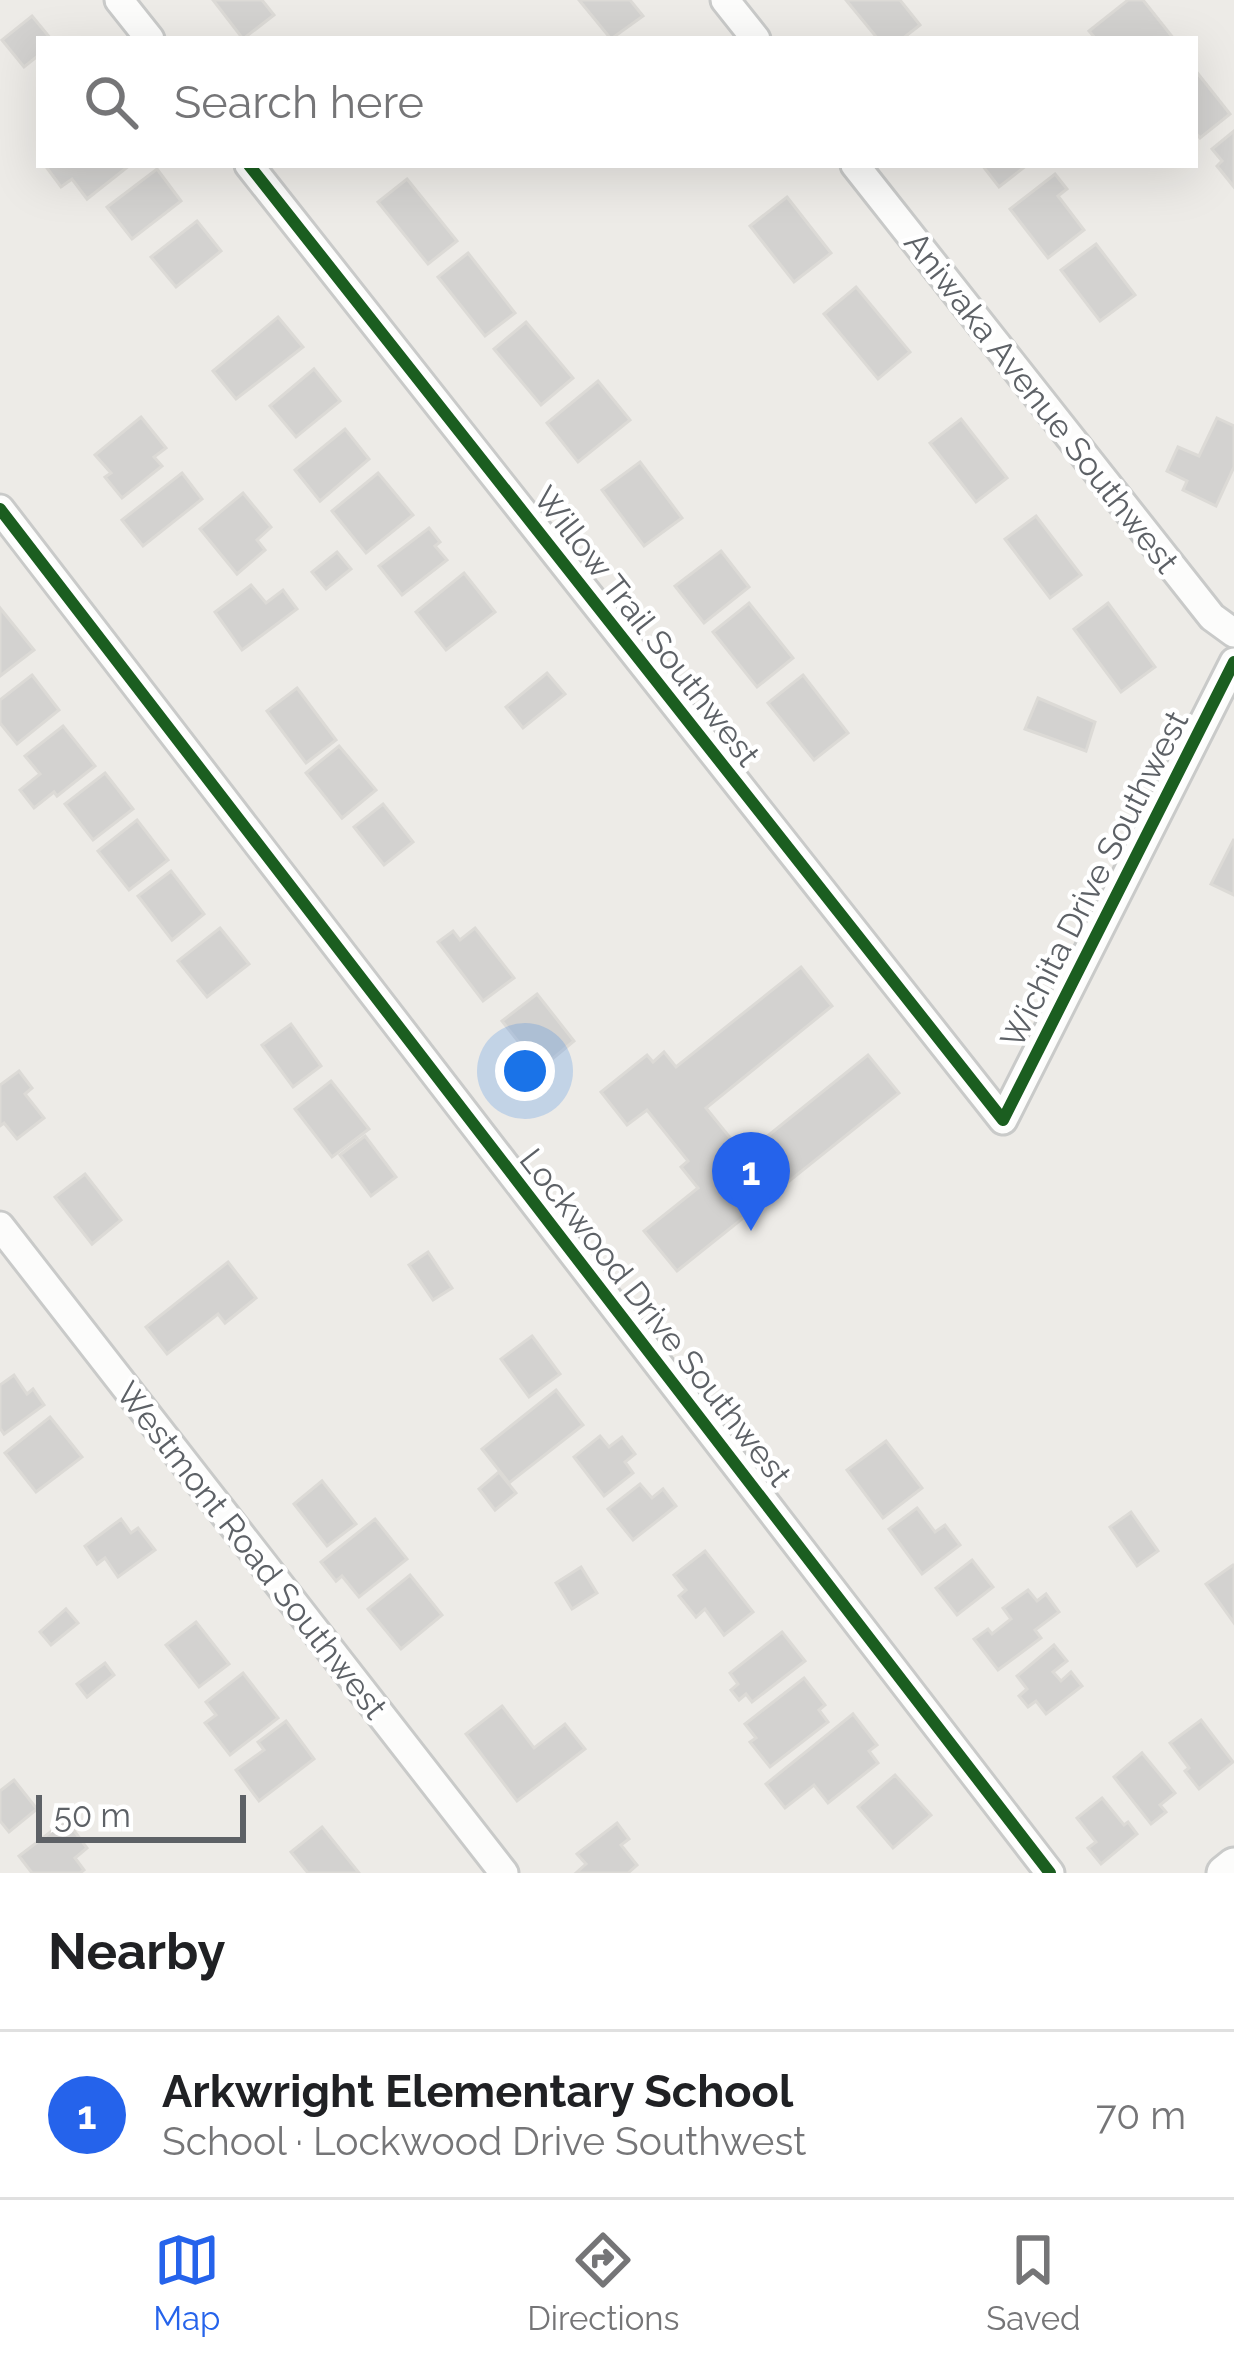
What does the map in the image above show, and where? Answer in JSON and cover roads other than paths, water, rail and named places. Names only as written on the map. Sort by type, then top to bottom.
[{"type":"street","points":[[119,0],[148,36]]},
{"type":"street","points":[[725,0],[754,36]]},
{"type":"street","name":"Willow Trail Southwest","points":[[251,168],[1003,1120]]},
{"type":"street","name":"Aniwaka Avenue Southwest","points":[[857,168],[1212,617],[1234,633]]},
{"type":"street","name":"Lockwood Drive Southwest","points":[[0,509],[1050,1873]]},
{"type":"street","name":"Wichita Drive Southwest","points":[[1003,1120],[1234,662]]},
{"type":"street","name":"Westmont Road Southwest","points":[[0,1226],[505,1873]]},
{"type":"street","points":[[1224,1873],[1234,1865]]},
{"type":"place","name":"Arkwright Elementary School","points":[[751,1231]]}]
